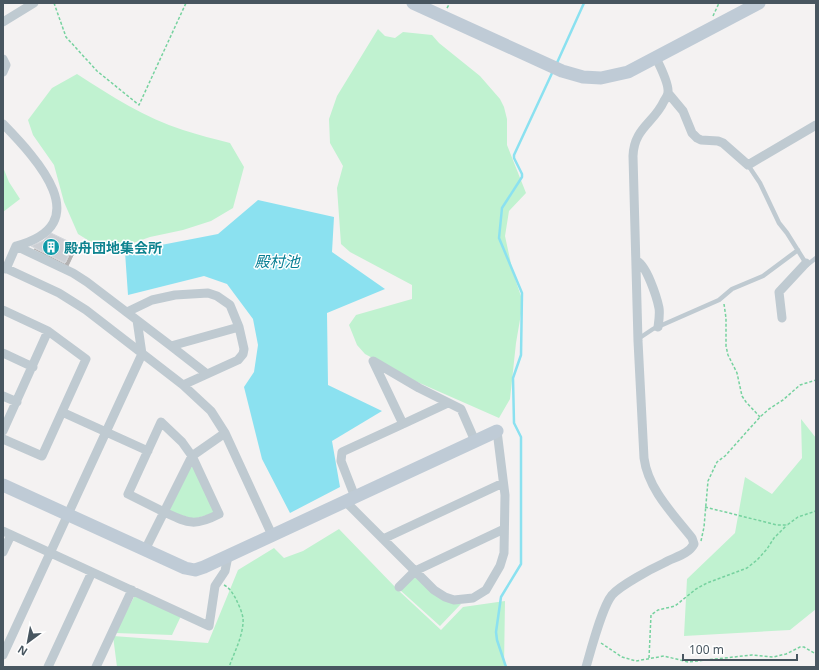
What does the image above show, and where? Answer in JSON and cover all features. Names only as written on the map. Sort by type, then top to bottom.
[{"type":"street","points":[[3,22],[34,3]]},
{"type":"street","points":[[413,3],[562,70],[583,77],[601,78],[628,72],[759,3]]},
{"type":"street","points":[[586,667],[606,606],[613,594],[652,568],[685,554],[694,544],[692,538],[664,503],[646,470],[638,337],[633,149],[636,138],[661,109],[668,93],[668,87],[656,58]]},
{"type":"street","points":[[3,59],[6,65],[3,72]]},
{"type":"street","points":[[668,93],[683,111],[692,133],[697,138],[701,140],[718,141],[723,143],[748,165],[816,125]]},
{"type":"street","points":[[3,124],[22,144],[44,172],[52,186],[56,199],[56,213],[50,229],[38,238],[16,246],[4,268],[71,300],[86,310],[183,385],[211,411],[225,433],[272,535]]},
{"type":"street","points":[[16,246],[73,273],[100,291],[207,374]]},
{"type":"street","points":[[636,261],[642,264],[654,290],[658,307],[658,327]]},
{"type":"street","points":[[782,318],[779,292],[806,264]]},
{"type":"street","points":[[127,312],[152,300],[175,295],[208,293],[217,296],[230,304],[239,327],[244,349],[241,357],[238,360],[183,385]]},
{"type":"street","points":[[3,310],[48,332],[86,359],[42,456],[3,439]]},
{"type":"street","points":[[3,655],[142,354],[137,320]]},
{"type":"street","points":[[171,346],[239,327]]},
{"type":"street","points":[[3,431],[48,332]]},
{"type":"street","points":[[3,353],[33,367]]},
{"type":"street","points":[[403,424],[373,362],[419,388],[461,408],[476,441]]},
{"type":"street","points":[[3,396],[17,402]]},
{"type":"street","points":[[3,485],[185,568],[195,570],[204,568],[272,535],[351,499],[497,431],[504,495],[504,553],[500,566],[486,590],[473,598],[454,600],[445,597],[434,590],[383,539],[351,499],[341,461],[342,452],[448,403]]},
{"type":"street","points":[[62,412],[148,451]]},
{"type":"street","points":[[161,422],[182,442],[192,456],[219,514],[212,518],[194,523],[184,522],[128,494],[161,422]]},
{"type":"street","points":[[146,550],[192,456],[225,433]]},
{"type":"street","points":[[383,539],[503,483]]},
{"type":"street","points":[[399,587],[415,571],[504,529]]},
{"type":"street","points":[[3,552],[7,533],[209,626],[215,586],[225,571],[228,556]]},
{"type":"street","points":[[48,667],[92,572]]},
{"type":"street","points":[[96,667],[132,590]]},
{"type":"lane","points":[[748,165],[760,183],[779,223],[806,264],[807,265],[816,258]]},
{"type":"lane","points":[[638,337],[641,337],[658,327],[719,300],[732,289],[764,276],[798,250]]},
{"type":"path","points":[[54,3],[66,37],[97,71],[139,105],[186,3]]},
{"type":"path","points":[[723,297],[726,318],[726,346],[728,355],[737,374],[742,396],[760,417]]},
{"type":"path","points":[[694,544],[700,544],[702,539],[708,481],[711,472],[718,462],[760,417],[800,385],[816,380]]},
{"type":"path","points":[[705,507],[758,521],[777,525],[787,525]]},
{"type":"path","points":[[649,659],[651,615],[658,610],[675,606],[696,589],[707,583],[747,568],[757,560],[774,538],[787,525],[798,517],[816,511]]},
{"type":"path","points":[[217,581],[228,587],[239,607],[243,622],[235,651],[228,667]]},
{"type":"path","points":[[594,639],[622,657],[636,661],[664,656],[688,662],[752,654],[773,657],[786,654],[800,647],[804,647],[816,654]]},
{"type":"green space","points":[[378,29],[385,36],[395,38],[403,32],[432,35],[439,43],[480,76],[500,99],[504,107],[507,119],[507,145],[526,193],[509,211],[505,236],[513,273],[523,302],[516,343],[510,399],[499,418],[415,381],[365,354],[357,345],[349,325],[356,315],[412,299],[412,285],[350,252],[341,244],[337,188],[343,166],[330,143],[329,119],[337,96]]},
{"type":"green space","points":[[77,74],[115,98],[155,119],[189,132],[230,143],[244,167],[233,208],[211,221],[183,230],[150,237],[119,248],[99,247],[78,234],[64,202],[54,165],[33,135],[28,120],[52,88]]},
{"type":"green space","points":[[3,167],[9,182],[20,199],[3,212]]},
{"type":"green space","points":[[801,419],[816,438],[816,609],[790,630],[684,636],[687,579],[735,533],[745,477],[772,494],[802,458]]},
{"type":"green space","points":[[193,466],[213,510],[213,513],[194,519],[171,512],[169,509],[190,468]]},
{"type":"green space","points":[[339,529],[398,590],[441,630],[463,607],[505,601],[504,667],[117,667],[113,636],[208,643],[238,570],[274,548],[284,558],[303,551]]},
{"type":"green space","points":[[413,577],[416,577],[453,604],[461,604],[440,626],[400,590]]},
{"type":"green space","points":[[136,596],[181,616],[172,635],[115,633],[134,597]]},
{"type":"water","name":"殿村池","points":[[258,200],[334,217],[332,252],[385,289],[327,313],[328,385],[382,411],[332,441],[340,487],[290,513],[262,459],[244,387],[254,372],[258,345],[253,319],[227,284],[204,276],[128,295],[125,252],[218,234]]},
{"type":"building","name":"殿舟団地集会所","points":[[51,233],[74,244],[65,263],[31,246],[43,241]]},
{"type":"waterway","points":[[556,65],[584,3]]},
{"type":"waterway","points":[[506,667],[497,640],[496,632],[501,597],[521,564],[521,437],[514,423],[513,378],[521,355],[522,293],[499,238],[502,208],[522,177],[514,155],[553,71]]},
{"type":"place","name":"殿舟団地集会所","points":[[51,247]]}]
